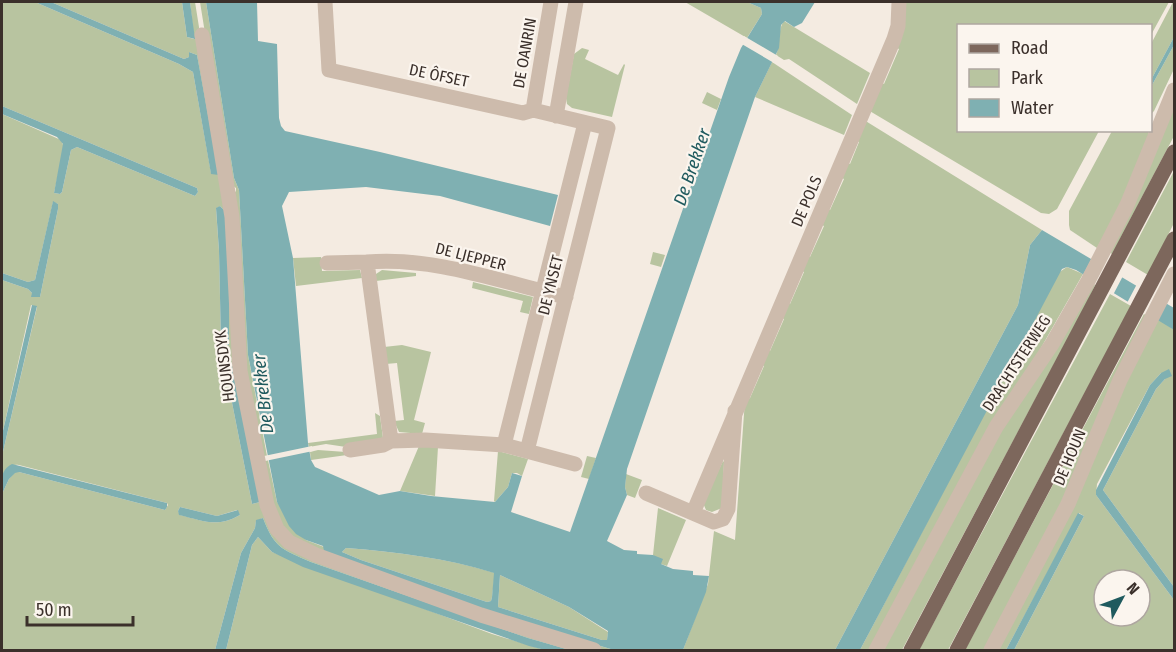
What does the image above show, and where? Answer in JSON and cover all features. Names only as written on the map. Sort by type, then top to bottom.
[{"type":"main road","points":[[911,651],[1174,152]]},
{"type":"main road","points":[[957,651],[1174,239]]},
{"type":"street","name":"DE ÔFSET","points":[[325,2],[328,70],[523,112],[532,110],[608,129]]},
{"type":"street","name":"DE OANRIN","points":[[532,110],[549,2]]},
{"type":"street","points":[[556,116],[576,2]]},
{"type":"street","name":"DE POLS","points":[[693,513],[894,39],[898,26],[899,2]]},
{"type":"street","name":"HOUNSDYK","points":[[202,34],[232,217],[240,371],[267,505],[277,529],[289,542],[316,555],[481,615],[594,651]]},
{"type":"street","name":"DRACHTSTERWEG","points":[[876,651],[991,435],[1052,344],[1088,281],[1138,180],[1174,90]]},
{"type":"street","name":"DE YNSET","points":[[504,444],[585,123]]},
{"type":"street","name":"DE YNSET","points":[[527,451],[608,129]]},
{"type":"street","name":"DE LJEPPER","points":[[327,263],[385,260],[429,263],[566,297]]},
{"type":"street","points":[[367,262],[391,441]]},
{"type":"street","name":"DE HOUN","points":[[991,651],[1068,504],[1120,380],[1171,280]]},
{"type":"street","name":"DE POLS","points":[[646,493],[714,522],[719,522],[727,514],[735,411]]},
{"type":"street","points":[[350,450],[383,445],[391,441],[425,440],[504,444],[575,464]]},
{"type":"green space","points":[[2,2],[35,2],[193,72],[211,173],[218,174],[197,55],[189,52],[189,57],[184,59],[51,2],[182,2],[187,37],[194,39],[190,2],[195,2],[229,215],[236,368],[263,504],[273,529],[293,549],[311,556],[481,618],[585,650],[570,650],[528,638],[311,562],[281,547],[271,536],[263,518],[256,521],[255,528],[241,553],[215,650],[2,650],[2,494],[15,472],[165,510],[168,505],[19,465],[12,465],[8,468],[2,478],[2,456],[37,307],[31,305],[2,435],[2,280],[28,289],[32,297],[40,297],[58,204],[53,202],[35,280],[28,282],[2,273],[2,114],[61,140],[64,147],[54,193],[62,192],[71,150],[77,147],[195,196],[198,192],[197,188],[2,106]],"holes":[[[220,206],[226,212],[229,252],[229,344],[221,345],[216,209]],[[224,362],[232,364],[260,502],[252,504]],[[180,507],[217,516],[237,510],[240,515],[224,521],[210,522],[180,515],[178,511]]]},
{"type":"green space","points":[[200,2],[206,2],[234,178],[239,190],[248,355],[267,456],[263,457],[242,371],[232,196],[236,188],[229,183]]},
{"type":"green space","points":[[685,2],[747,2],[761,8],[762,14],[747,38]]},
{"type":"green space","points":[[903,2],[1169,2],[1152,33],[1152,24],[957,24],[957,132],[1098,132],[1057,209],[1049,214],[1041,213],[868,110],[880,82],[884,84],[899,49],[895,47]]},
{"type":"green space","points":[[1173,2],[1174,37],[1152,78],[1152,42]]},
{"type":"green space","points":[[784,21],[870,73],[857,104],[789,59],[784,60],[776,55],[780,29]]},
{"type":"green space","points":[[1174,45],[1174,69],[1152,113],[1152,85]]},
{"type":"green space","points":[[582,48],[589,50],[585,59],[618,75],[625,65],[612,117],[572,108],[567,104],[566,98],[574,54]]},
{"type":"green space","points":[[772,62],[852,115],[844,135],[755,97]]},
{"type":"green space","points":[[707,92],[721,99],[717,110],[702,103]]},
{"type":"green space","points":[[1174,104],[1174,136],[1112,254],[1109,252]]},
{"type":"green space","points":[[864,120],[1042,230],[1030,245],[1018,305],[835,650],[683,650],[708,584],[714,531],[735,540],[745,400],[750,398],[764,366],[760,364],[766,350],[770,351],[784,319],[780,317],[786,303],[790,304],[804,272],[800,270],[806,256],[810,257],[824,226],[820,224],[826,209],[830,210],[844,179],[840,177],[846,162],[850,164],[859,142],[855,140]]},
{"type":"green space","points":[[1111,132],[1148,132],[1122,202],[1097,248],[1070,230],[1069,211]]},
{"type":"green space","points":[[1174,171],[1174,223],[1148,275],[1126,262]]},
{"type":"green space","points":[[653,252],[665,255],[661,267],[650,264]]},
{"type":"green space","points":[[321,257],[322,271],[360,270],[362,278],[296,286],[293,258]]},
{"type":"green space","points":[[1067,267],[1083,274],[869,650],[860,650],[1058,273]]},
{"type":"green space","points":[[382,270],[416,273],[416,276],[376,281],[376,274]]},
{"type":"green space","points":[[473,282],[533,297],[529,314],[520,312],[523,301],[472,288]]},
{"type":"green space","points":[[1093,283],[1095,285],[1089,298],[902,650],[883,650],[992,445]]},
{"type":"green space","points":[[1110,294],[1131,306],[948,650],[919,650]]},
{"type":"green space","points":[[1144,314],[1147,316],[1083,460],[986,650],[965,650]]},
{"type":"green space","points":[[1158,318],[1174,330],[1174,587],[1103,490],[1156,389],[1165,379],[1161,373],[1150,385],[1097,484],[1096,495],[1150,568],[1092,568],[1092,628],[1152,628],[1152,570],[1174,600],[1174,650],[1014,650],[1084,516],[1079,513],[1006,650],[996,650]]},
{"type":"green space","points":[[402,345],[431,352],[414,420],[425,423],[422,434],[399,432],[394,421],[404,420],[397,363],[386,364],[384,347]]},
{"type":"green space","points":[[375,413],[380,416],[383,438],[346,447],[326,444],[309,447],[308,443],[377,434]]},
{"type":"green space","points":[[419,446],[438,447],[435,496],[400,491]]},
{"type":"green space","points":[[318,450],[346,452],[347,455],[311,460],[310,452]]},
{"type":"green space","points":[[498,451],[528,459],[522,476],[512,473],[508,487],[495,502],[494,501]]},
{"type":"green space","points":[[587,456],[596,458],[589,479],[581,477]]},
{"type":"green space","points":[[268,460],[277,502],[306,540],[510,619],[614,650],[604,650],[509,622],[317,553],[279,527],[264,461]]},
{"type":"green space","points":[[723,461],[722,508],[712,512],[706,510],[703,503]]},
{"type":"green space","points":[[626,474],[642,480],[635,498],[627,495]]},
{"type":"green space","points":[[658,508],[686,520],[667,566],[661,564],[653,555]]},
{"type":"green space","points":[[258,537],[272,552],[492,634],[545,650],[226,650],[252,545]]},
{"type":"green space","points":[[346,548],[421,556],[495,573],[491,601],[487,602],[361,560],[342,552]]},
{"type":"green space","points":[[500,575],[569,607],[608,632],[607,640],[498,607]]},
{"type":"water","points":[[35,2],[51,2],[184,59],[189,57],[189,52],[197,55],[219,175],[211,174],[193,72]]},
{"type":"water","points":[[182,2],[190,2],[195,39],[187,37]]},
{"type":"water","name":"De Brekker","points":[[206,2],[257,2],[258,41],[277,44],[279,118],[285,131],[558,195],[550,226],[440,196],[366,187],[289,192],[282,206],[293,258],[308,443],[311,460],[315,467],[379,495],[400,491],[495,502],[508,487],[512,473],[522,476],[511,512],[570,532],[729,77],[741,48],[762,14],[761,8],[747,2],[815,2],[802,23],[794,27],[785,21],[781,25],[779,48],[755,97],[627,469],[625,487],[627,495],[607,541],[624,550],[637,551],[637,554],[653,555],[663,559],[661,564],[673,569],[693,571],[693,575],[709,576],[706,592],[683,650],[614,650],[510,619],[324,551],[323,546],[296,534],[289,526],[277,502],[248,355],[239,190],[234,178]],"holes":[[[346,548],[421,556],[494,573],[491,601],[487,602],[361,560],[342,552]],[[500,575],[569,607],[608,631],[607,640],[498,607]]]},
{"type":"water","points":[[1174,37],[1174,45],[1152,85],[1152,78]]},
{"type":"water","points":[[2,106],[197,188],[198,192],[195,196],[77,147],[71,150],[62,192],[54,193],[63,144],[57,137],[2,114]]},
{"type":"water","points":[[53,201],[58,204],[58,209],[40,297],[31,297],[32,293],[28,289],[2,280],[2,273],[28,282],[35,280]]},
{"type":"water","points":[[220,206],[226,212],[229,252],[229,345],[221,345],[216,208]]},
{"type":"water","points":[[1042,230],[1174,308],[1174,330],[1076,270],[1067,267],[1062,269],[860,650],[835,650],[1018,305],[1030,245]]},
{"type":"water","points":[[32,305],[37,306],[2,456],[2,435]]},
{"type":"water","points":[[224,362],[232,364],[260,502],[252,504]]},
{"type":"water","points":[[1169,369],[1172,376],[1165,379],[1156,389],[1103,490],[1174,587],[1174,600],[1096,495],[1096,490],[1150,385],[1161,373]]},
{"type":"water","points":[[12,464],[167,503],[167,507],[165,510],[19,472],[9,479],[2,494],[3,473]]},
{"type":"water","points":[[180,507],[217,516],[238,510],[240,515],[224,521],[210,522],[179,515]]},
{"type":"water","points":[[1078,513],[1084,516],[1014,650],[1006,650]]},
{"type":"water","points":[[263,518],[271,536],[281,547],[311,562],[528,638],[570,650],[545,650],[529,646],[303,567],[272,552],[258,537],[252,545],[226,650],[215,650],[241,553],[255,528],[256,520]]},
{"type":"pier","points":[[744,36],[778,56],[774,63],[740,43]]},
{"type":"pier","points":[[1093,256],[1124,274],[1113,295],[1082,277]]},
{"type":"pier","points":[[1138,282],[1167,300],[1156,321],[1127,303]]},
{"type":"pier","points":[[312,446],[313,451],[265,461],[264,456]]}]
